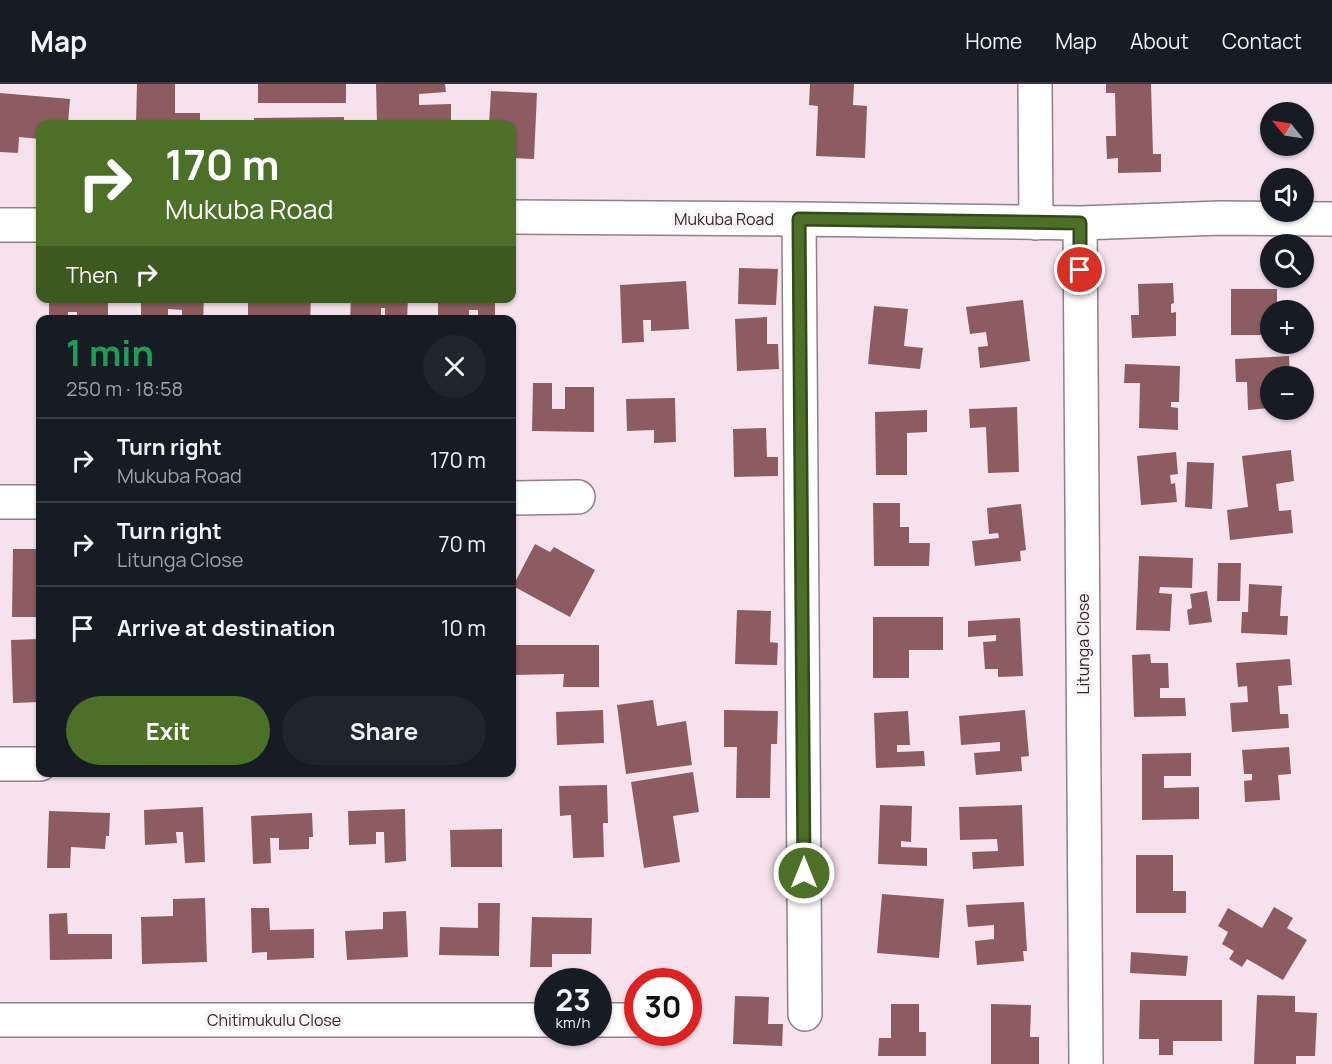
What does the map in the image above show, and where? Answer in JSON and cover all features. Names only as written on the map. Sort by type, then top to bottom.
[{"type":"street","points":[[1035,84],[1036,223]]},
{"type":"street","name":"Mukuba Road","points":[[516,217],[1036,223],[1221,218],[1332,219]]},
{"type":"street","points":[[799,219],[805,1014]]},
{"type":"street","name":"Litunga Close","points":[[1080,223],[1086,1064]]},
{"type":"street","points":[[0,225],[36,225]]},
{"type":"street","points":[[516,498],[578,497]]},
{"type":"street","points":[[0,502],[36,502]]},
{"type":"street","points":[[0,764],[36,764]]},
{"type":"street","name":"Chitimukulu Close","points":[[0,1020],[534,1020]]},
{"type":"building","points":[[137,84],[175,84],[175,113],[200,113],[200,120],[136,120]]},
{"type":"building","points":[[258,84],[346,84],[346,103],[258,103]]},
{"type":"building","points":[[376,84],[445,84],[446,92],[419,94],[419,105],[451,104],[451,120],[377,120]]},
{"type":"building","points":[[810,84],[854,84],[853,105],[867,106],[865,158],[816,156],[818,106],[809,105]]},
{"type":"building","points":[[1106,84],[1151,84],[1153,154],[1161,154],[1161,172],[1118,173],[1118,158],[1107,159],[1106,136],[1116,136],[1115,93],[1106,93]]},
{"type":"building","points":[[491,91],[537,93],[534,159],[516,158],[516,120],[489,120]]},
{"type":"building","points":[[0,93],[70,99],[68,120],[36,120],[36,139],[19,137],[18,153],[0,152]]},
{"type":"building","points":[[344,117],[344,120],[254,120],[254,118]]},
{"type":"building","points":[[739,268],[778,269],[776,305],[738,304]]},
{"type":"building","points":[[686,281],[689,329],[651,331],[651,320],[643,320],[644,342],[622,343],[620,285]]},
{"type":"building","points":[[1173,283],[1174,303],[1171,304],[1171,313],[1176,312],[1176,336],[1132,338],[1131,315],[1139,315],[1138,284]]},
{"type":"building","points":[[1231,289],[1277,289],[1277,300],[1260,300],[1260,335],[1231,335]]},
{"type":"building","points":[[1023,300],[1030,361],[980,368],[978,347],[988,346],[986,332],[970,334],[966,307]]},
{"type":"building","points":[[49,303],[108,303],[108,315],[77,315],[77,312],[68,312],[68,315],[49,315]]},
{"type":"building","points":[[141,303],[204,303],[203,315],[182,315],[182,310],[168,309],[168,315],[141,315]]},
{"type":"building","points":[[248,303],[311,303],[310,315],[248,315]]},
{"type":"building","points":[[351,303],[408,303],[407,315],[385,315],[385,308],[381,308],[381,315],[350,315]]},
{"type":"building","points":[[438,303],[495,303],[495,315],[478,315],[478,310],[469,310],[469,315],[438,315]]},
{"type":"building","points":[[874,306],[908,309],[904,346],[923,348],[920,369],[868,364]]},
{"type":"building","points":[[767,317],[767,344],[778,344],[779,369],[737,371],[735,319]]},
{"type":"building","points":[[1289,356],[1290,366],[1260,366],[1260,409],[1248,410],[1247,382],[1236,382],[1235,359]]},
{"type":"building","points":[[1125,364],[1180,366],[1179,402],[1171,402],[1171,407],[1178,408],[1178,430],[1139,428],[1140,383],[1124,383]]},
{"type":"building","points":[[533,383],[552,383],[552,409],[565,409],[565,387],[594,387],[594,432],[532,431]]},
{"type":"building","points":[[675,398],[676,442],[654,443],[654,430],[627,431],[626,399]]},
{"type":"building","points":[[1017,407],[1019,472],[988,473],[986,427],[970,428],[969,409]]},
{"type":"building","points":[[927,410],[927,432],[907,433],[907,475],[876,475],[875,412]]},
{"type":"building","points":[[766,428],[767,457],[778,457],[778,476],[734,477],[733,429]]},
{"type":"building","points":[[1291,450],[1294,481],[1276,484],[1279,511],[1291,510],[1293,533],[1230,540],[1227,510],[1248,507],[1242,456]]},
{"type":"building","points":[[1176,452],[1178,474],[1170,475],[1171,484],[1175,483],[1177,502],[1141,505],[1137,456]]},
{"type":"building","points":[[1187,462],[1214,463],[1212,509],[1185,507]]},
{"type":"building","points":[[873,503],[900,503],[900,527],[909,527],[909,543],[930,543],[929,566],[874,566]]},
{"type":"building","points":[[1021,504],[1026,550],[1020,551],[1021,561],[975,566],[972,541],[999,538],[998,533],[989,534],[987,508]]},
{"type":"building","points":[[535,544],[550,552],[554,547],[595,570],[570,617],[516,588],[516,580]]},
{"type":"building","points":[[13,549],[36,549],[36,617],[12,617]]},
{"type":"building","points":[[1139,556],[1193,558],[1192,588],[1160,587],[1159,593],[1172,594],[1170,631],[1136,630]]},
{"type":"building","points":[[1218,563],[1241,563],[1240,601],[1217,601]]},
{"type":"building","points":[[1249,584],[1282,586],[1280,616],[1288,616],[1287,635],[1241,633],[1242,612],[1248,612]]},
{"type":"building","points":[[1207,591],[1212,622],[1189,625],[1187,610],[1192,608],[1190,594]]},
{"type":"building","points":[[737,610],[771,611],[770,642],[778,643],[777,665],[735,664]]},
{"type":"building","points":[[873,617],[943,617],[943,650],[909,650],[909,678],[873,678]]},
{"type":"building","points":[[1020,618],[1023,676],[998,677],[998,669],[985,669],[983,642],[996,641],[996,635],[968,637],[968,621]]},
{"type":"building","points":[[36,639],[36,702],[13,703],[11,640]]},
{"type":"building","points":[[516,645],[599,645],[599,687],[563,687],[564,674],[516,675]]},
{"type":"building","points":[[1150,654],[1151,663],[1168,663],[1169,688],[1160,688],[1160,698],[1185,698],[1186,716],[1134,717],[1132,655]]},
{"type":"building","points":[[1290,659],[1292,685],[1278,686],[1280,714],[1288,714],[1289,728],[1232,732],[1230,703],[1248,702],[1247,686],[1238,687],[1236,663]]},
{"type":"building","points":[[653,700],[657,726],[686,721],[692,765],[626,774],[617,705]]},
{"type":"building","points":[[603,710],[604,743],[557,745],[556,712]]},
{"type":"building","points":[[724,710],[778,711],[777,744],[771,744],[770,798],[736,798],[737,747],[724,747]]},
{"type":"building","points":[[1025,710],[1029,756],[1021,757],[1022,771],[976,775],[974,753],[1000,751],[1000,742],[961,745],[959,716]]},
{"type":"building","points":[[908,711],[910,745],[897,745],[897,752],[924,751],[925,766],[876,768],[874,713]]},
{"type":"building","points":[[1289,747],[1291,774],[1278,775],[1280,800],[1245,802],[1244,781],[1252,780],[1252,774],[1244,774],[1242,750]]},
{"type":"building","points":[[1191,753],[1191,776],[1164,776],[1164,788],[1199,787],[1199,819],[1142,820],[1142,754]]},
{"type":"building","points":[[693,772],[699,812],[673,816],[680,862],[644,868],[631,782]]},
{"type":"building","points":[[607,785],[608,823],[603,823],[604,857],[573,858],[571,815],[560,816],[559,786]]},
{"type":"building","points":[[880,805],[912,806],[911,842],[901,841],[901,847],[927,848],[927,866],[878,864]]},
{"type":"building","points":[[1022,805],[1024,866],[973,869],[972,852],[998,851],[997,839],[960,840],[959,807]]},
{"type":"building","points":[[203,807],[205,862],[185,863],[183,832],[176,832],[177,843],[145,845],[144,810]]},
{"type":"building","points":[[405,809],[406,861],[385,863],[384,832],[376,832],[376,844],[349,845],[348,811]]},
{"type":"building","points":[[49,811],[110,813],[109,836],[106,836],[105,849],[71,847],[70,868],[47,868]]},
{"type":"building","points":[[312,813],[313,837],[309,837],[309,849],[279,850],[279,838],[270,838],[271,863],[253,864],[251,816]]},
{"type":"building","points":[[502,829],[502,867],[451,867],[450,830]]},
{"type":"building","points":[[1136,855],[1173,855],[1173,891],[1186,891],[1186,913],[1136,913]]},
{"type":"building","points":[[882,894],[944,899],[939,958],[877,953]]},
{"type":"building","points":[[205,898],[207,962],[142,964],[141,917],[173,916],[173,899]]},
{"type":"building","points":[[1024,902],[1027,951],[1023,951],[1024,961],[977,965],[975,941],[994,939],[994,925],[968,927],[966,905]]},
{"type":"building","points":[[478,903],[500,903],[499,956],[439,955],[440,927],[478,928]]},
{"type":"building","points":[[1274,907],[1293,918],[1287,928],[1307,940],[1283,980],[1247,959],[1242,967],[1229,959],[1234,951],[1222,944],[1228,932],[1218,926],[1228,908],[1262,928]]},
{"type":"building","points":[[251,908],[269,908],[270,930],[314,929],[314,958],[267,960],[267,952],[252,953]]},
{"type":"building","points":[[406,911],[408,957],[347,960],[345,931],[383,929],[383,912]]},
{"type":"building","points":[[67,913],[68,934],[112,934],[112,959],[50,960],[49,914]]},
{"type":"building","points":[[532,917],[592,918],[591,954],[552,954],[552,967],[530,967]]},
{"type":"building","points":[[1131,952],[1188,956],[1186,976],[1130,973]]},
{"type":"building","points":[[1257,995],[1295,996],[1295,1012],[1317,1013],[1315,1056],[1296,1056],[1296,1064],[1254,1064]]},
{"type":"building","points":[[735,996],[769,997],[768,1024],[783,1024],[782,1046],[733,1044]]},
{"type":"building","points":[[1140,1000],[1222,1000],[1222,1041],[1173,1041],[1173,1055],[1159,1055],[1159,1039],[1139,1039]]},
{"type":"building","points":[[891,1004],[919,1004],[919,1032],[926,1032],[926,1056],[878,1056],[879,1038],[891,1038]]},
{"type":"building","points":[[991,1004],[1031,1005],[1030,1037],[1039,1037],[1039,1064],[991,1064]]},
{"type":"route","points":[[804,873],[799,219],[1080,223],[1080,270]]}]
